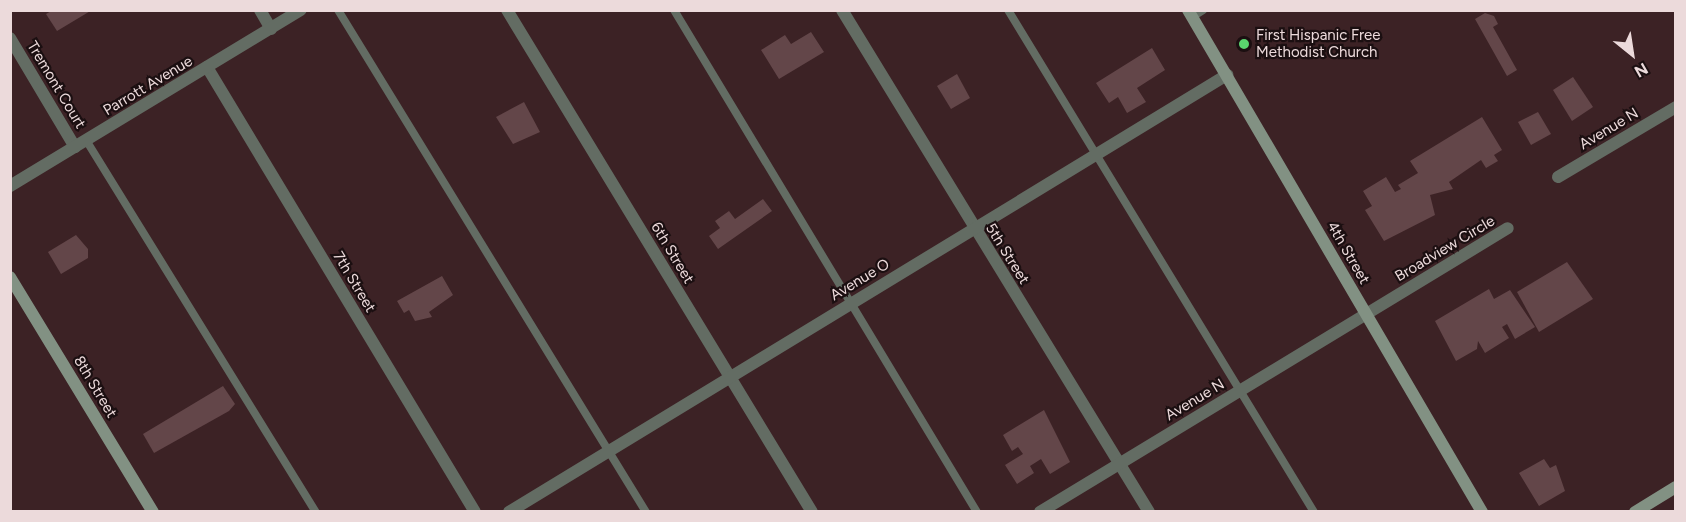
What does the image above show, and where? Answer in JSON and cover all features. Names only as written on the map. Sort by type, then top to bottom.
[{"type":"street","points":[[260,10],[271,29]]},
{"type":"street","name":"Parrott Avenue","points":[[10,186],[301,10]]},
{"type":"street","name":"6th Street","points":[[507,10],[812,512]]},
{"type":"street","name":"5th Street","points":[[842,10],[1149,512]]},
{"type":"street","name":"4th Street","points":[[1194,13],[1227,75],[1482,512]]},
{"type":"street","name":"Tremont Court","points":[[10,38],[75,147]]},
{"type":"street","name":"7th Street","points":[[207,67],[475,512]]},
{"type":"street","name":"Avenue O","points":[[509,512],[1227,75]]},
{"type":"street","name":"Avenue N","points":[[1558,177],[1676,107]]},
{"type":"street","name":"Broadview Circle","points":[[1366,314],[1508,228]]},
{"type":"street","name":"8th Street","points":[[10,277],[153,512]]},
{"type":"street","name":"Avenue N","points":[[1040,512],[1366,314]]},
{"type":"street","points":[[1643,510],[1676,487]]},
{"type":"lane","points":[[338,10],[646,512]]},
{"type":"lane","points":[[674,10],[854,302],[977,512]]},
{"type":"lane","points":[[1008,10],[1238,391],[1314,512]]},
{"type":"lane","points":[[86,140],[316,512]]},
{"type":"building","points":[[53,10],[92,10],[57,31],[46,14]]},
{"type":"building","points":[[1485,13],[1494,16],[1498,24],[1493,27],[1517,70],[1507,76],[1475,19]]},
{"type":"building","points":[[811,32],[824,52],[779,79],[761,50],[785,35],[791,44]]},
{"type":"building","points":[[1152,48],[1165,70],[1137,88],[1146,102],[1127,113],[1118,97],[1109,103],[1096,83]]},
{"type":"building","points":[[957,74],[970,98],[951,109],[937,86]]},
{"type":"building","points":[[1573,77],[1593,107],[1572,121],[1553,90]]},
{"type":"building","points":[[524,102],[540,132],[513,144],[496,117]]},
{"type":"building","points":[[1538,112],[1551,134],[1531,145],[1518,122]]},
{"type":"building","points":[[1482,117],[1502,150],[1494,155],[1498,161],[1486,168],[1481,160],[1449,182],[1453,189],[1430,195],[1435,215],[1384,241],[1365,210],[1372,206],[1363,191],[1386,177],[1395,192],[1401,189],[1398,185],[1418,173],[1410,161]]},
{"type":"building","points":[[763,199],[772,211],[718,249],[709,236],[720,228],[715,221],[729,211],[735,219]]},
{"type":"building","points":[[76,235],[88,249],[88,258],[61,274],[48,252]]},
{"type":"building","points":[[1567,262],[1593,299],[1539,332],[1517,292]]},
{"type":"building","points":[[442,276],[453,295],[429,312],[432,317],[415,321],[409,310],[404,313],[397,301]]},
{"type":"building","points":[[1489,289],[1494,299],[1510,290],[1535,327],[1515,339],[1507,324],[1502,327],[1509,338],[1485,353],[1478,341],[1477,349],[1456,361],[1435,321]]},
{"type":"building","points":[[223,386],[235,404],[229,411],[154,453],[143,434]]},
{"type":"building","points":[[1044,410],[1070,462],[1050,474],[1041,459],[1030,466],[1034,473],[1017,484],[1005,465],[1023,454],[1018,447],[1012,451],[1003,435]]},
{"type":"building","points":[[1544,459],[1550,468],[1556,465],[1565,491],[1539,506],[1519,473]]},
{"type":"place","name":"First Hispanic Free Methodist Church","points":[[1244,44]]}]
